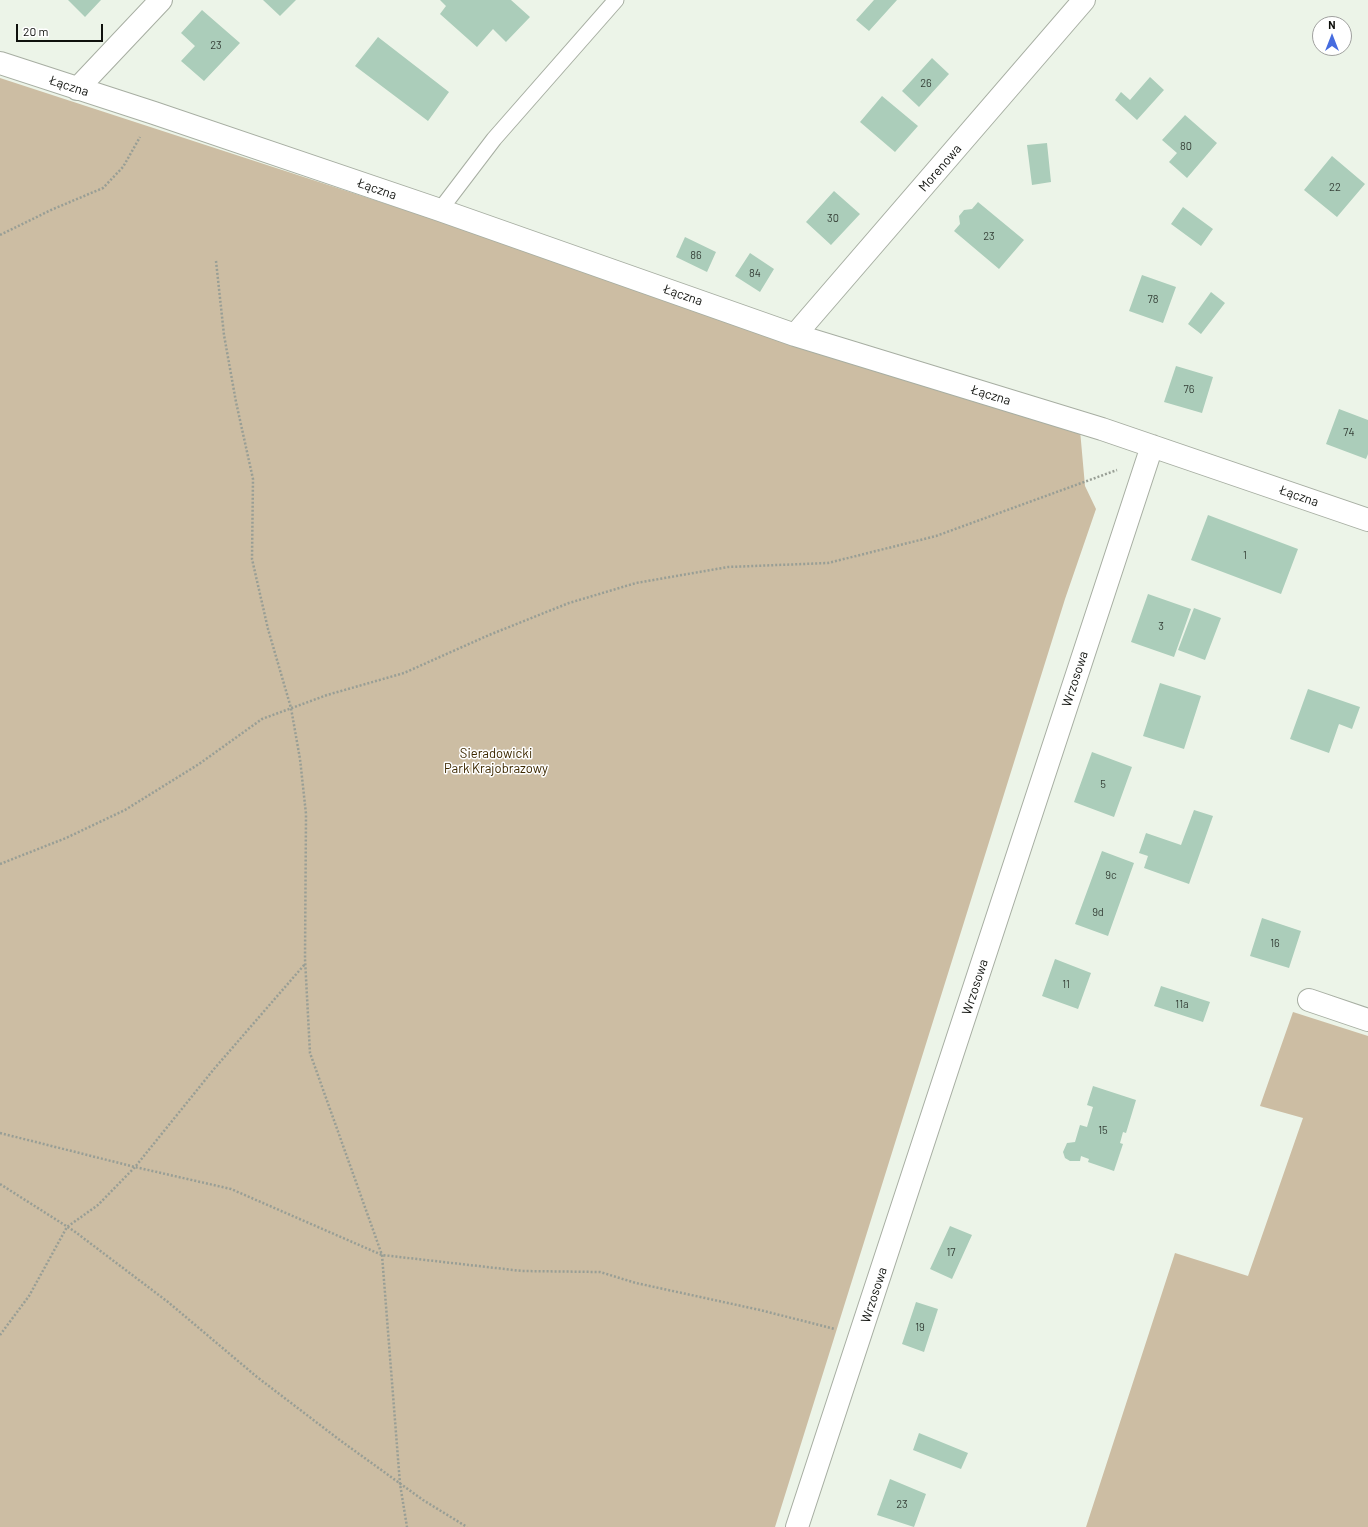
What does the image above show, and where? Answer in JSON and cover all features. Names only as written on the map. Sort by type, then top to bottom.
[{"type":"street","points":[[77,89],[160,0]]},
{"type":"street","name":"Morenowa","points":[[795,334],[1084,0]]},
{"type":"street","name":"Łączna","points":[[0,63],[154,113],[440,210],[795,334],[1152,446],[1368,520]]},
{"type":"street","name":"Wrzosowa","points":[[797,1527],[1152,446]]},
{"type":"street","points":[[1310,1000],[1368,1020]]},
{"type":"lane","points":[[440,210],[494,139],[616,0]]},
{"type":"path","points":[[0,235],[51,210],[103,188],[123,167],[154,113]]},
{"type":"path","points":[[216,261],[224,335],[236,402],[253,479],[252,559],[268,629],[291,708],[300,759],[306,814],[306,964],[310,1053],[382,1255],[400,1484],[407,1527]]},
{"type":"path","points":[[0,864],[66,838],[126,810],[199,764],[262,719],[327,695],[404,673],[569,603],[636,584],[728,567],[828,563],[936,536],[1116,471],[1152,446]]},
{"type":"path","points":[[0,1335],[29,1296],[67,1227],[98,1205],[135,1167],[214,1069],[306,964]]},
{"type":"path","points":[[0,1133],[135,1167],[231,1189],[382,1255],[522,1271],[600,1272],[636,1283],[760,1310],[860,1336]]},
{"type":"path","points":[[0,1184],[67,1227],[168,1302],[257,1377],[400,1484],[467,1527]]},
{"type":"green space","name":"Sieradowicki Park Krajobrazowy","points":[[0,78],[1080,430],[1085,486],[1096,509],[1065,599],[775,1527],[0,1527]]},
{"type":"green space","points":[[1293,1012],[1368,1036],[1368,1527],[1086,1527],[1175,1253],[1248,1276],[1303,1118],[1260,1106]]},
{"type":"building","points":[[68,0],[101,0],[85,17]]},
{"type":"building","points":[[263,0],[296,0],[280,16]]},
{"type":"building","points":[[440,0],[511,0],[530,17],[506,42],[493,29],[477,47],[440,14],[446,6]]},
{"type":"building","points":[[874,0],[897,0],[869,31],[856,20]]},
{"type":"building","points":[[202,10],[240,43],[204,81],[181,61],[195,46],[181,33]]},
{"type":"building","points":[[378,37],[449,92],[428,121],[355,66]]},
{"type":"building","points":[[932,58],[949,74],[919,107],[902,91]]},
{"type":"building","points":[[1150,77],[1164,90],[1137,120],[1115,100],[1121,92],[1130,100]]},
{"type":"building","points":[[882,96],[918,126],[895,152],[860,122]]},
{"type":"building","points":[[1185,115],[1217,143],[1187,178],[1169,162],[1177,153],[1162,140]]},
{"type":"building","points":[[1047,143],[1051,182],[1032,185],[1027,145]]},
{"type":"building","points":[[1332,156],[1365,184],[1337,217],[1304,190]]},
{"type":"building","points":[[834,191],[860,214],[831,245],[806,222]]},
{"type":"building","points":[[978,202],[1024,240],[999,269],[954,231],[960,224],[959,216],[964,210],[972,209]]},
{"type":"building","points":[[1183,207],[1213,229],[1201,246],[1171,224]]},
{"type":"building","points":[[685,237],[716,252],[707,272],[676,257]]},
{"type":"building","points":[[750,253],[774,269],[760,292],[735,276]]},
{"type":"building","points":[[1142,275],[1176,287],[1163,323],[1129,311]]},
{"type":"building","points":[[1211,292],[1225,303],[1201,334],[1188,324]]},
{"type":"building","points":[[1176,366],[1213,377],[1202,413],[1164,402]]},
{"type":"building","points":[[1339,409],[1368,420],[1368,454],[1366,459],[1326,444]]},
{"type":"building","points":[[1208,515],[1298,549],[1281,594],[1191,560]]},
{"type":"building","points":[[1148,594],[1191,609],[1174,657],[1131,642]]},
{"type":"building","points":[[1194,608],[1221,618],[1205,660],[1178,650]]},
{"type":"building","points":[[1160,683],[1201,696],[1184,749],[1143,736]]},
{"type":"building","points":[[1308,689],[1360,707],[1352,729],[1339,724],[1329,753],[1290,739]]},
{"type":"building","points":[[1092,752],[1132,767],[1114,817],[1074,802]]},
{"type":"building","points":[[1194,810],[1213,816],[1189,884],[1144,868],[1148,856],[1139,853],[1146,833],[1181,845]]},
{"type":"building","points":[[1102,851],[1134,863],[1108,936],[1075,924]]},
{"type":"building","points":[[1262,918],[1301,931],[1289,968],[1250,956]]},
{"type":"building","points":[[1055,959],[1091,973],[1078,1009],[1042,996]]},
{"type":"building","points":[[1161,986],[1210,1002],[1203,1022],[1154,1006]]},
{"type":"building","points":[[1093,1086],[1136,1100],[1126,1133],[1123,1132],[1120,1143],[1123,1144],[1114,1171],[1088,1162],[1089,1159],[1081,1156],[1080,1161],[1070,1161],[1065,1158],[1063,1152],[1067,1143],[1075,1142],[1080,1125],[1087,1127],[1093,1107],[1087,1105]]},
{"type":"building","points":[[950,1226],[972,1235],[952,1279],[930,1269]]},
{"type":"building","points":[[916,1302],[938,1309],[924,1352],[902,1344]]},
{"type":"building","points":[[919,1433],[968,1453],[961,1469],[913,1450]]},
{"type":"building","points":[[890,1479],[926,1494],[914,1527],[877,1515]]}]
